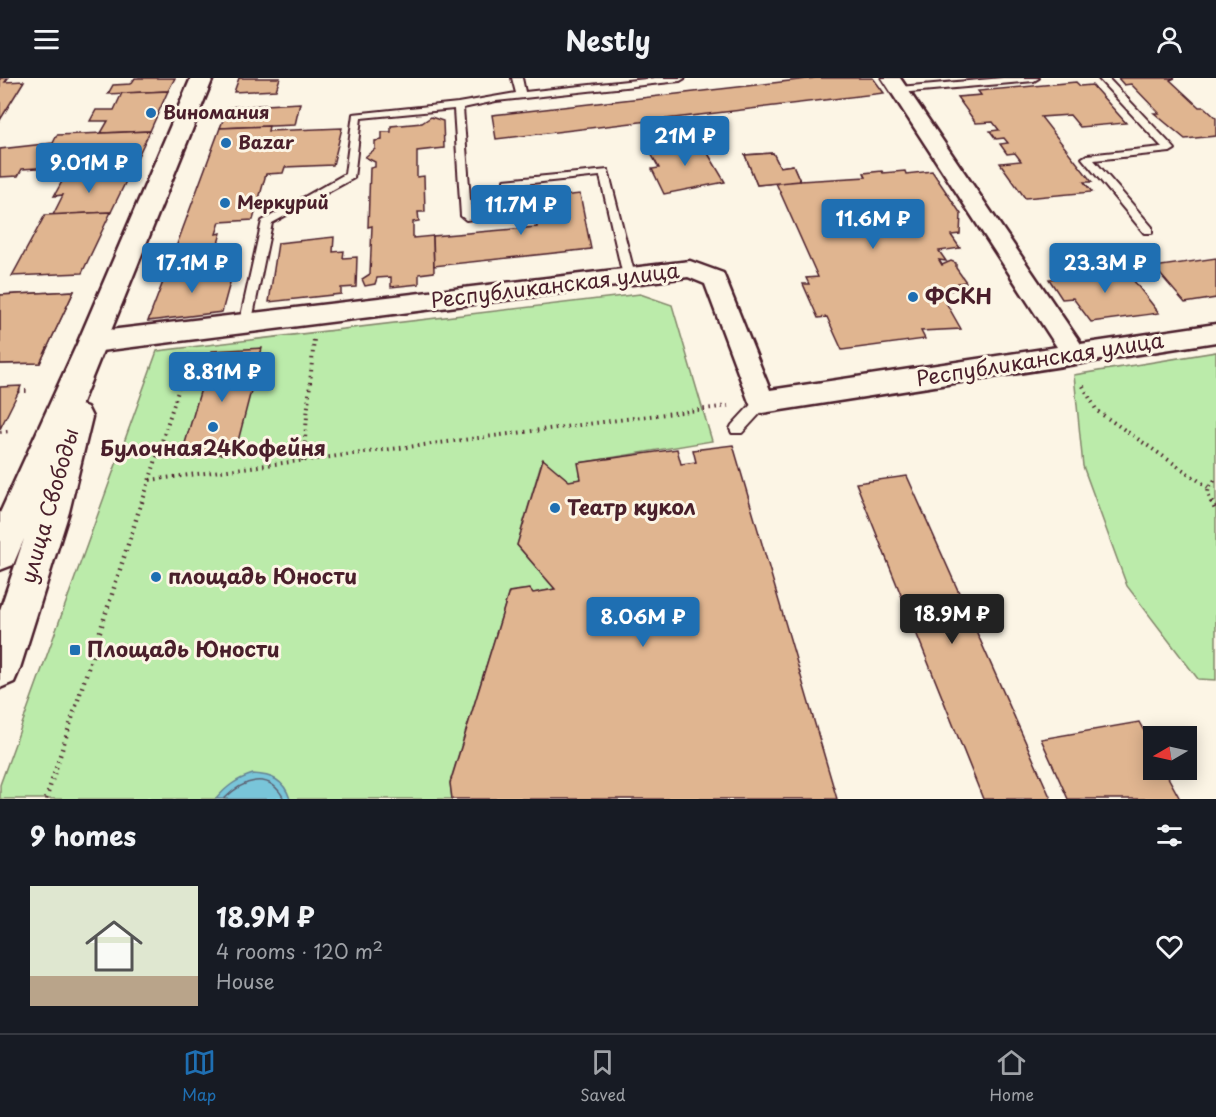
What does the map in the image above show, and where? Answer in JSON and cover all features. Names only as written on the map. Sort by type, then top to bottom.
[{"type":"main road","name":"улица Свободы","points":[[0,553],[93,342],[202,78]]},
{"type":"main road","name":"улица Свободы","points":[[0,668],[27,491],[67,454],[93,342]]},
{"type":"street","points":[[895,84],[1075,354]]},
{"type":"street","name":"Республиканская улица","points":[[93,342],[690,269],[716,279],[762,402],[1216,333]]},
{"type":"lane","points":[[517,78],[521,95]]},
{"type":"lane","points":[[245,325],[267,221],[350,176],[356,116],[458,106],[596,82],[680,78]]},
{"type":"lane","points":[[895,84],[1034,78]]},
{"type":"lane","points":[[1103,78],[1170,149],[1088,158],[1148,230]]},
{"type":"lane","points":[[458,106],[466,216],[511,211],[508,182],[604,172],[629,276]]},
{"type":"lane","points":[[737,429],[762,402]]},
{"type":"path","points":[[303,461],[316,316]]},
{"type":"path","points":[[46,799],[192,348]]},
{"type":"path","points":[[1083,386],[1097,411],[1208,487]]},
{"type":"path","points":[[19,391],[31,391]]},
{"type":"path","points":[[150,480],[762,402]]},
{"type":"path","points":[[0,432],[10,431]]},
{"type":"path","points":[[1216,479],[1208,487],[1207,494],[1216,511]]},
{"type":"green space","name":"площадь Юности","points":[[640,294],[672,305],[712,441],[579,463],[581,479],[569,481],[542,460],[517,545],[555,589],[533,593],[529,589],[509,592],[450,782],[452,799],[0,799],[0,785],[157,351]]},
{"type":"green space","points":[[1216,352],[1216,680],[1198,679],[1127,586],[1083,466],[1074,375]]},
{"type":"water","points":[[253,774],[271,777],[281,783],[290,799],[216,799],[224,790],[242,778]]},
{"type":"building","points":[[0,78],[8,78],[5,82],[24,81],[0,120]]},
{"type":"building","points":[[135,78],[175,78],[168,91],[108,94],[113,85],[131,84]]},
{"type":"building","points":[[239,78],[280,78],[276,90],[234,92]]},
{"type":"building","points":[[816,78],[873,78],[884,93],[496,139],[492,115]]},
{"type":"building","points":[[1118,78],[1175,78],[1170,80],[1199,107],[1204,107],[1216,118],[1216,136],[1185,139],[1154,113],[1159,113],[1131,84],[1124,85]]},
{"type":"building","points":[[1076,82],[1080,86],[1092,85],[1126,123],[1080,127],[1070,115],[1041,117],[1092,182],[1084,182],[1092,192],[1025,198],[1000,163],[1021,161],[1015,153],[1007,154],[1000,144],[1008,143],[1004,138],[996,139],[990,131],[999,130],[993,122],[976,123],[957,97],[981,95],[978,91]]},
{"type":"building","points":[[168,91],[150,131],[101,133],[108,121],[90,121],[96,110],[114,110],[122,93]]},
{"type":"building","points":[[300,103],[295,125],[220,128],[228,107]]},
{"type":"building","points":[[431,117],[443,121],[444,148],[417,151],[417,177],[424,176],[425,212],[418,212],[419,221],[413,222],[413,238],[433,236],[434,272],[419,274],[419,284],[391,287],[391,277],[377,278],[375,284],[365,286],[362,279],[370,274],[372,226],[368,227],[370,168],[375,167],[375,162],[365,157],[375,149],[375,141],[382,140],[382,132],[391,132],[391,126],[422,123]]},
{"type":"building","name":"Меркурий","points":[[269,126],[268,131],[342,128],[333,165],[285,167],[283,173],[266,174],[253,220],[220,222],[216,234],[221,233],[217,247],[210,247],[202,271],[166,274],[220,128]]},
{"type":"building","points":[[150,131],[136,160],[55,164],[53,167],[22,169],[18,176],[0,177],[0,149],[53,143],[57,135]]},
{"type":"building","points":[[700,140],[725,182],[664,194],[652,169],[659,168],[649,150]]},
{"type":"building","points":[[773,153],[780,167],[793,165],[800,181],[866,177],[864,173],[882,171],[883,173],[905,171],[906,174],[932,171],[961,214],[960,234],[951,235],[960,248],[939,251],[946,261],[939,260],[942,265],[951,261],[956,263],[956,268],[966,282],[958,283],[961,289],[940,292],[961,329],[921,331],[925,339],[842,350],[827,317],[818,318],[803,284],[809,284],[806,278],[818,277],[776,183],[757,185],[745,155]]},
{"type":"building","points":[[773,153],[780,167],[793,165],[800,181],[757,185],[745,155]]},
{"type":"building","points":[[129,175],[111,212],[53,215],[63,195],[54,196],[64,178]]},
{"type":"building","points":[[580,194],[591,249],[434,266],[433,236],[537,227],[533,199]]},
{"type":"building","points":[[111,212],[82,273],[12,276],[45,215]]},
{"type":"building","points":[[334,237],[333,252],[344,251],[343,258],[357,257],[356,287],[341,288],[341,294],[269,302],[278,243]]},
{"type":"building","points":[[1216,258],[1216,298],[1185,303],[1154,267]]},
{"type":"building","points":[[1123,267],[1159,313],[1091,322],[1073,298],[1062,299],[1049,279],[1059,278],[1058,276]]},
{"type":"building","points":[[234,268],[222,312],[148,321],[166,274]]},
{"type":"building","points":[[74,291],[40,363],[0,364],[0,295]]},
{"type":"building","points":[[74,291],[40,363],[0,364],[0,295]]},
{"type":"building","points":[[262,348],[235,453],[181,457],[212,351]]},
{"type":"building","points":[[21,386],[19,391],[0,429],[0,387]]},
{"type":"building","points":[[733,445],[837,799],[452,799],[450,783],[509,592],[530,589],[533,593],[555,589],[517,545],[543,459],[569,481],[581,479],[578,463],[677,449],[681,464],[696,462],[693,450]]},
{"type":"building","points":[[907,476],[1051,799],[983,799],[856,483]]},
{"type":"building","points":[[1139,722],[1143,729],[1143,780],[1170,780],[1180,799],[1068,799],[1041,739]]},
{"type":"place","name":"Виномания","points":[[151,113]]},
{"type":"place","name":"Bazar","points":[[226,143]]},
{"type":"place","name":"Меркурий","points":[[225,203]]},
{"type":"place","name":"ФСКН","points":[[913,297]]},
{"type":"place","name":"Булочная24Кофейня","points":[[213,427]]},
{"type":"place","name":"Театр кукол","points":[[555,508]]},
{"type":"place","name":"площадь Юности","points":[[156,577]]},
{"type":"place","name":"Площадь Юности","points":[[75,650]]}]
